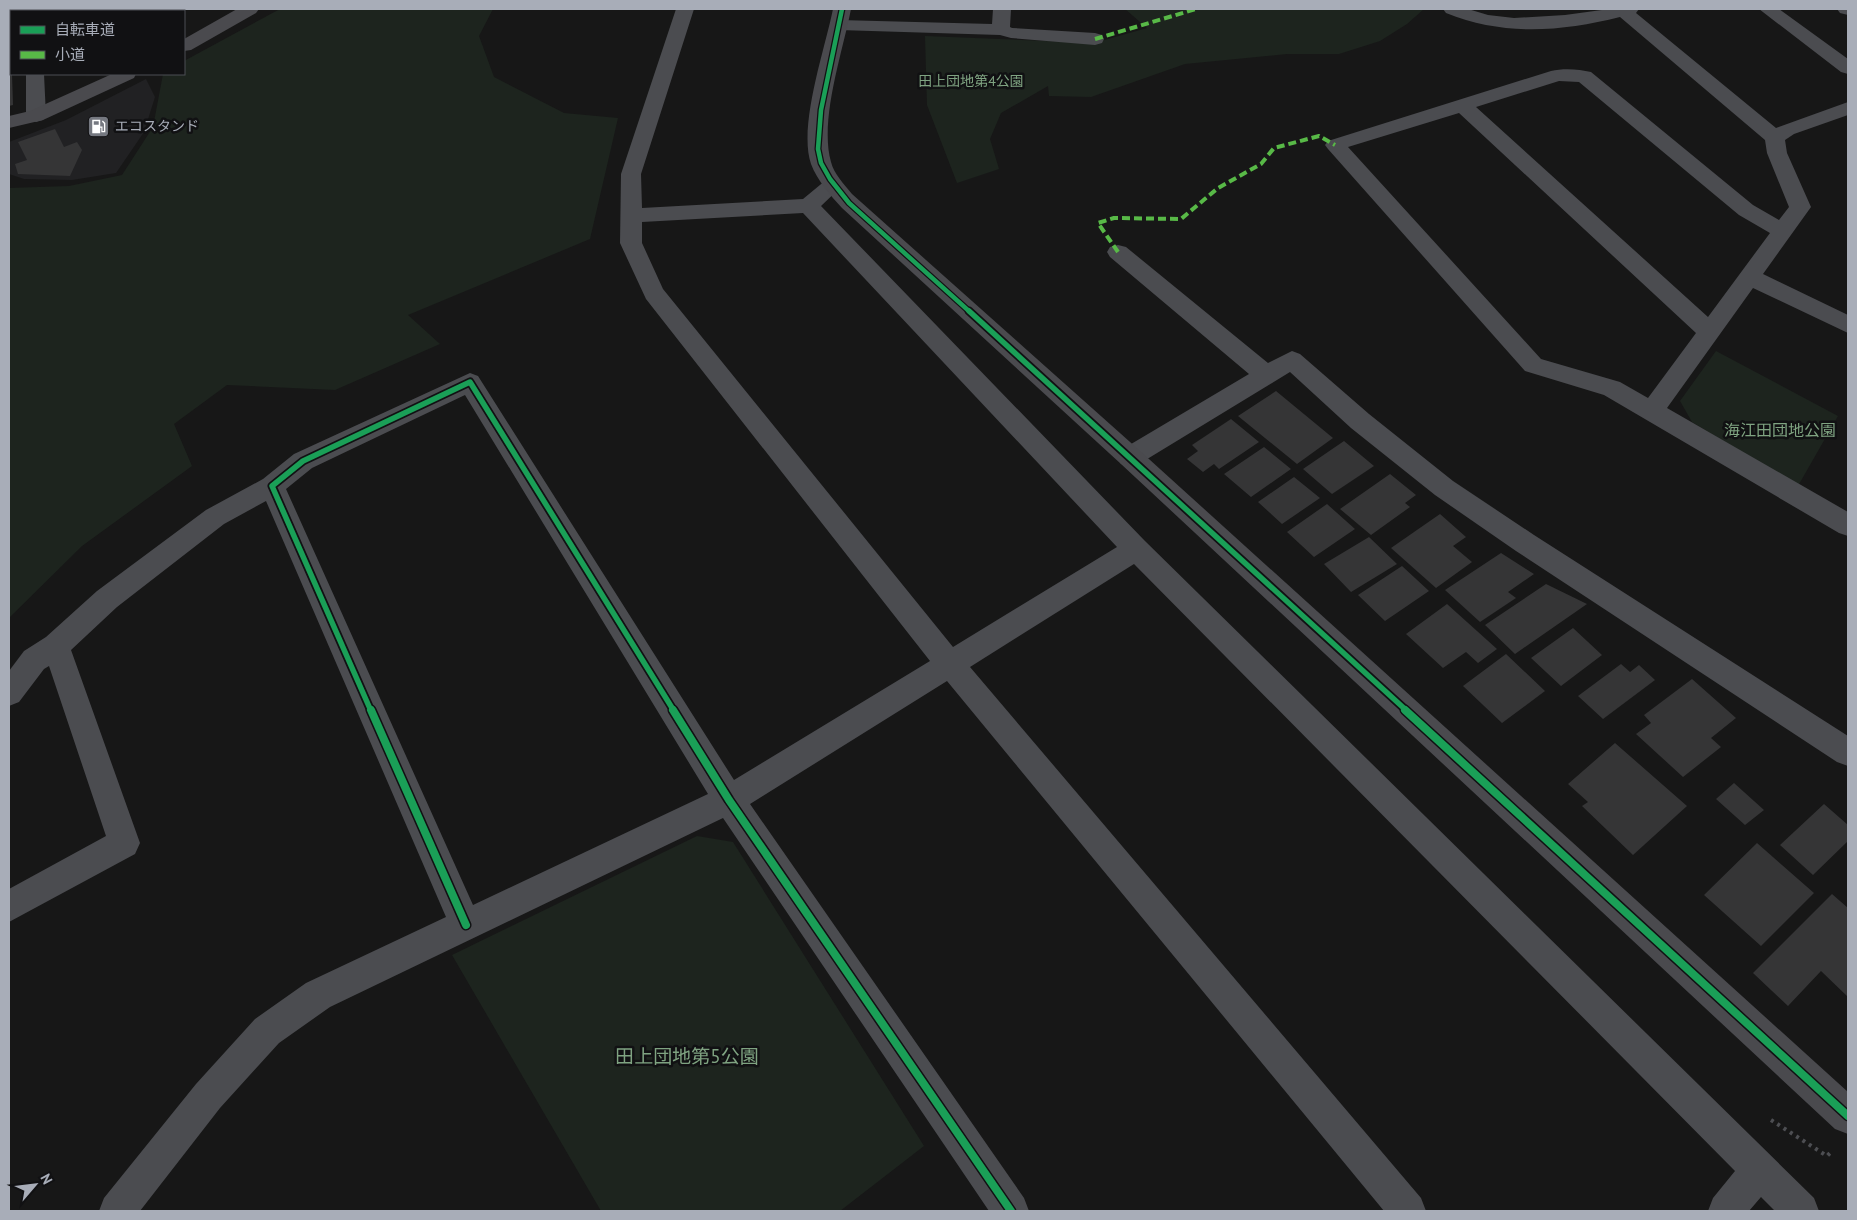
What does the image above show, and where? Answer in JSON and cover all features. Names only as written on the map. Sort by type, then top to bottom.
[{"type":"street","points":[[185,45],[250,9]]},
{"type":"street","points":[[685,9],[631,174],[631,243],[638,263],[654,293],[950,664],[1408,1211]]},
{"type":"street","points":[[1000,30],[1002,9]]},
{"type":"street","points":[[1452,9],[1498,23],[1527,23],[1590,17],[1626,10],[1775,138],[1777,153],[1800,207],[1652,411]]},
{"type":"street","points":[[1768,9],[1848,68]]},
{"type":"street","points":[[1095,39],[1011,34],[1000,30],[841,17],[817,130],[821,162],[833,185],[860,214],[1130,457],[1848,1116]]},
{"type":"street","points":[[35,75],[36,116]]},
{"type":"street","points":[[9,122],[36,116],[124,75]]},
{"type":"street","points":[[1782,231],[1746,210],[1584,76],[1558,75],[1335,145],[1533,365],[1612,388],[1848,525]]},
{"type":"street","points":[[1462,105],[1709,332]]},
{"type":"street","points":[[1775,138],[1787,130],[1848,108]]},
{"type":"street","points":[[631,216],[808,206],[833,185]]},
{"type":"street","points":[[808,206],[1136,550],[1801,1211]]},
{"type":"street","points":[[1118,252],[1266,375]]},
{"type":"street","points":[[1749,277],[1848,325]]},
{"type":"street","points":[[1130,457],[1292,360],[1360,420],[1444,488],[1525,543],[1848,752]]},
{"type":"street","points":[[9,693],[34,660],[56,646],[107,599],[207,523],[272,486],[303,461],[470,382],[729,800],[1011,1211]]},
{"type":"street","points":[[272,486],[466,925]]},
{"type":"street","points":[[120,1210],[208,1096],[267,1031],[318,995],[729,800],[1136,550]]},
{"type":"street","points":[[9,906],[124,843],[56,646]]},
{"type":"street","points":[[1726,1211],[1759,1170]]},
{"type":"shaded area","name":"エコスタンド","points":[[146,79],[155,97],[144,132],[116,173],[72,180],[24,179],[9,174],[9,142],[66,120]]},
{"type":"green space","points":[[280,9],[493,9],[479,36],[494,77],[564,113],[618,118],[590,239],[408,315],[440,344],[335,390],[227,385],[174,424],[192,466],[82,546],[9,618],[9,188],[69,186],[122,175],[153,127],[163,75],[185,75],[185,60]]},
{"type":"green space","name":"田上団地第4公園","points":[[1125,9],[1424,9],[1407,24],[1380,41],[1339,54],[1287,54],[1185,64],[1091,97],[1049,96],[1048,86],[1001,113],[990,139],[999,169],[957,183],[927,105],[925,36],[1094,43],[1147,28]]},
{"type":"green space","name":"海江田団地公園","points":[[1716,351],[1838,416],[1798,486],[1692,422],[1680,401]]},
{"type":"green space","name":"田上団地第5公園","points":[[697,836],[733,842],[924,1146],[840,1211],[601,1211],[452,955]]},
{"type":"building","points":[[9,32],[10,32],[10,58]]},
{"type":"building","points":[[9,66],[10,66],[13,105],[9,106]]},
{"type":"building","points":[[55,129],[64,147],[77,142],[82,150],[70,176],[18,174],[15,164],[27,160],[18,142]]},
{"type":"building","points":[[1276,391],[1333,438],[1297,464],[1238,416]]},
{"type":"building","points":[[1231,419],[1259,442],[1219,469],[1214,464],[1203,472],[1187,459],[1198,451],[1192,445]]},
{"type":"building","points":[[1344,441],[1374,466],[1332,494],[1303,469]]},
{"type":"building","points":[[1264,447],[1291,469],[1251,497],[1224,474]]},
{"type":"building","points":[[1390,474],[1416,495],[1405,503],[1410,507],[1371,535],[1340,509]]},
{"type":"building","points":[[1294,477],[1320,498],[1282,524],[1258,502]]},
{"type":"building","points":[[1327,504],[1355,529],[1314,557],[1287,532]]},
{"type":"building","points":[[1440,514],[1466,537],[1453,546],[1472,562],[1436,588],[1391,548]]},
{"type":"building","points":[[1369,537],[1397,564],[1351,592],[1324,564]]},
{"type":"building","points":[[1501,553],[1534,574],[1508,592],[1516,598],[1480,622],[1445,590]]},
{"type":"building","points":[[1402,566],[1429,591],[1385,621],[1358,595]]},
{"type":"building","points":[[1546,584],[1587,604],[1515,654],[1485,625]]},
{"type":"building","points":[[1447,604],[1497,649],[1478,663],[1466,652],[1443,668],[1406,634]]},
{"type":"building","points":[[1573,628],[1602,655],[1561,686],[1531,658]]},
{"type":"building","points":[[1506,654],[1545,691],[1502,723],[1463,686]]},
{"type":"building","points":[[1621,664],[1630,672],[1639,665],[1655,680],[1603,719],[1578,696]]},
{"type":"building","points":[[1692,679],[1736,718],[1711,738],[1721,747],[1683,777],[1636,734],[1651,723],[1644,715]]},
{"type":"building","points":[[1615,743],[1687,806],[1633,855],[1582,806],[1588,802],[1568,784]]},
{"type":"building","points":[[1734,783],[1764,810],[1745,825],[1716,799]]},
{"type":"building","points":[[1824,804],[1848,825],[1848,841],[1813,875],[1780,845]]},
{"type":"building","points":[[1757,843],[1814,893],[1761,946],[1704,895]]},
{"type":"building","points":[[1832,894],[1848,908],[1848,994],[1847,996],[1821,971],[1788,1006],[1753,973]]},
{"type":"marked path","points":[[1095,39],[1196,9]]},
{"type":"marked path","points":[[1118,252],[1098,223],[1114,218],[1181,219],[1218,188],[1261,164],[1274,148],[1319,136],[1335,145]]},
{"type":"cycle path","points":[[842,9],[821,110],[818,149],[826,174],[849,203],[1130,457],[1848,1116]]},
{"type":"cycle path","points":[[466,925],[272,486],[303,461],[470,382],[729,800],[1011,1211]]},
{"type":"place","name":"エコスタンド","points":[[99,126]]}]
